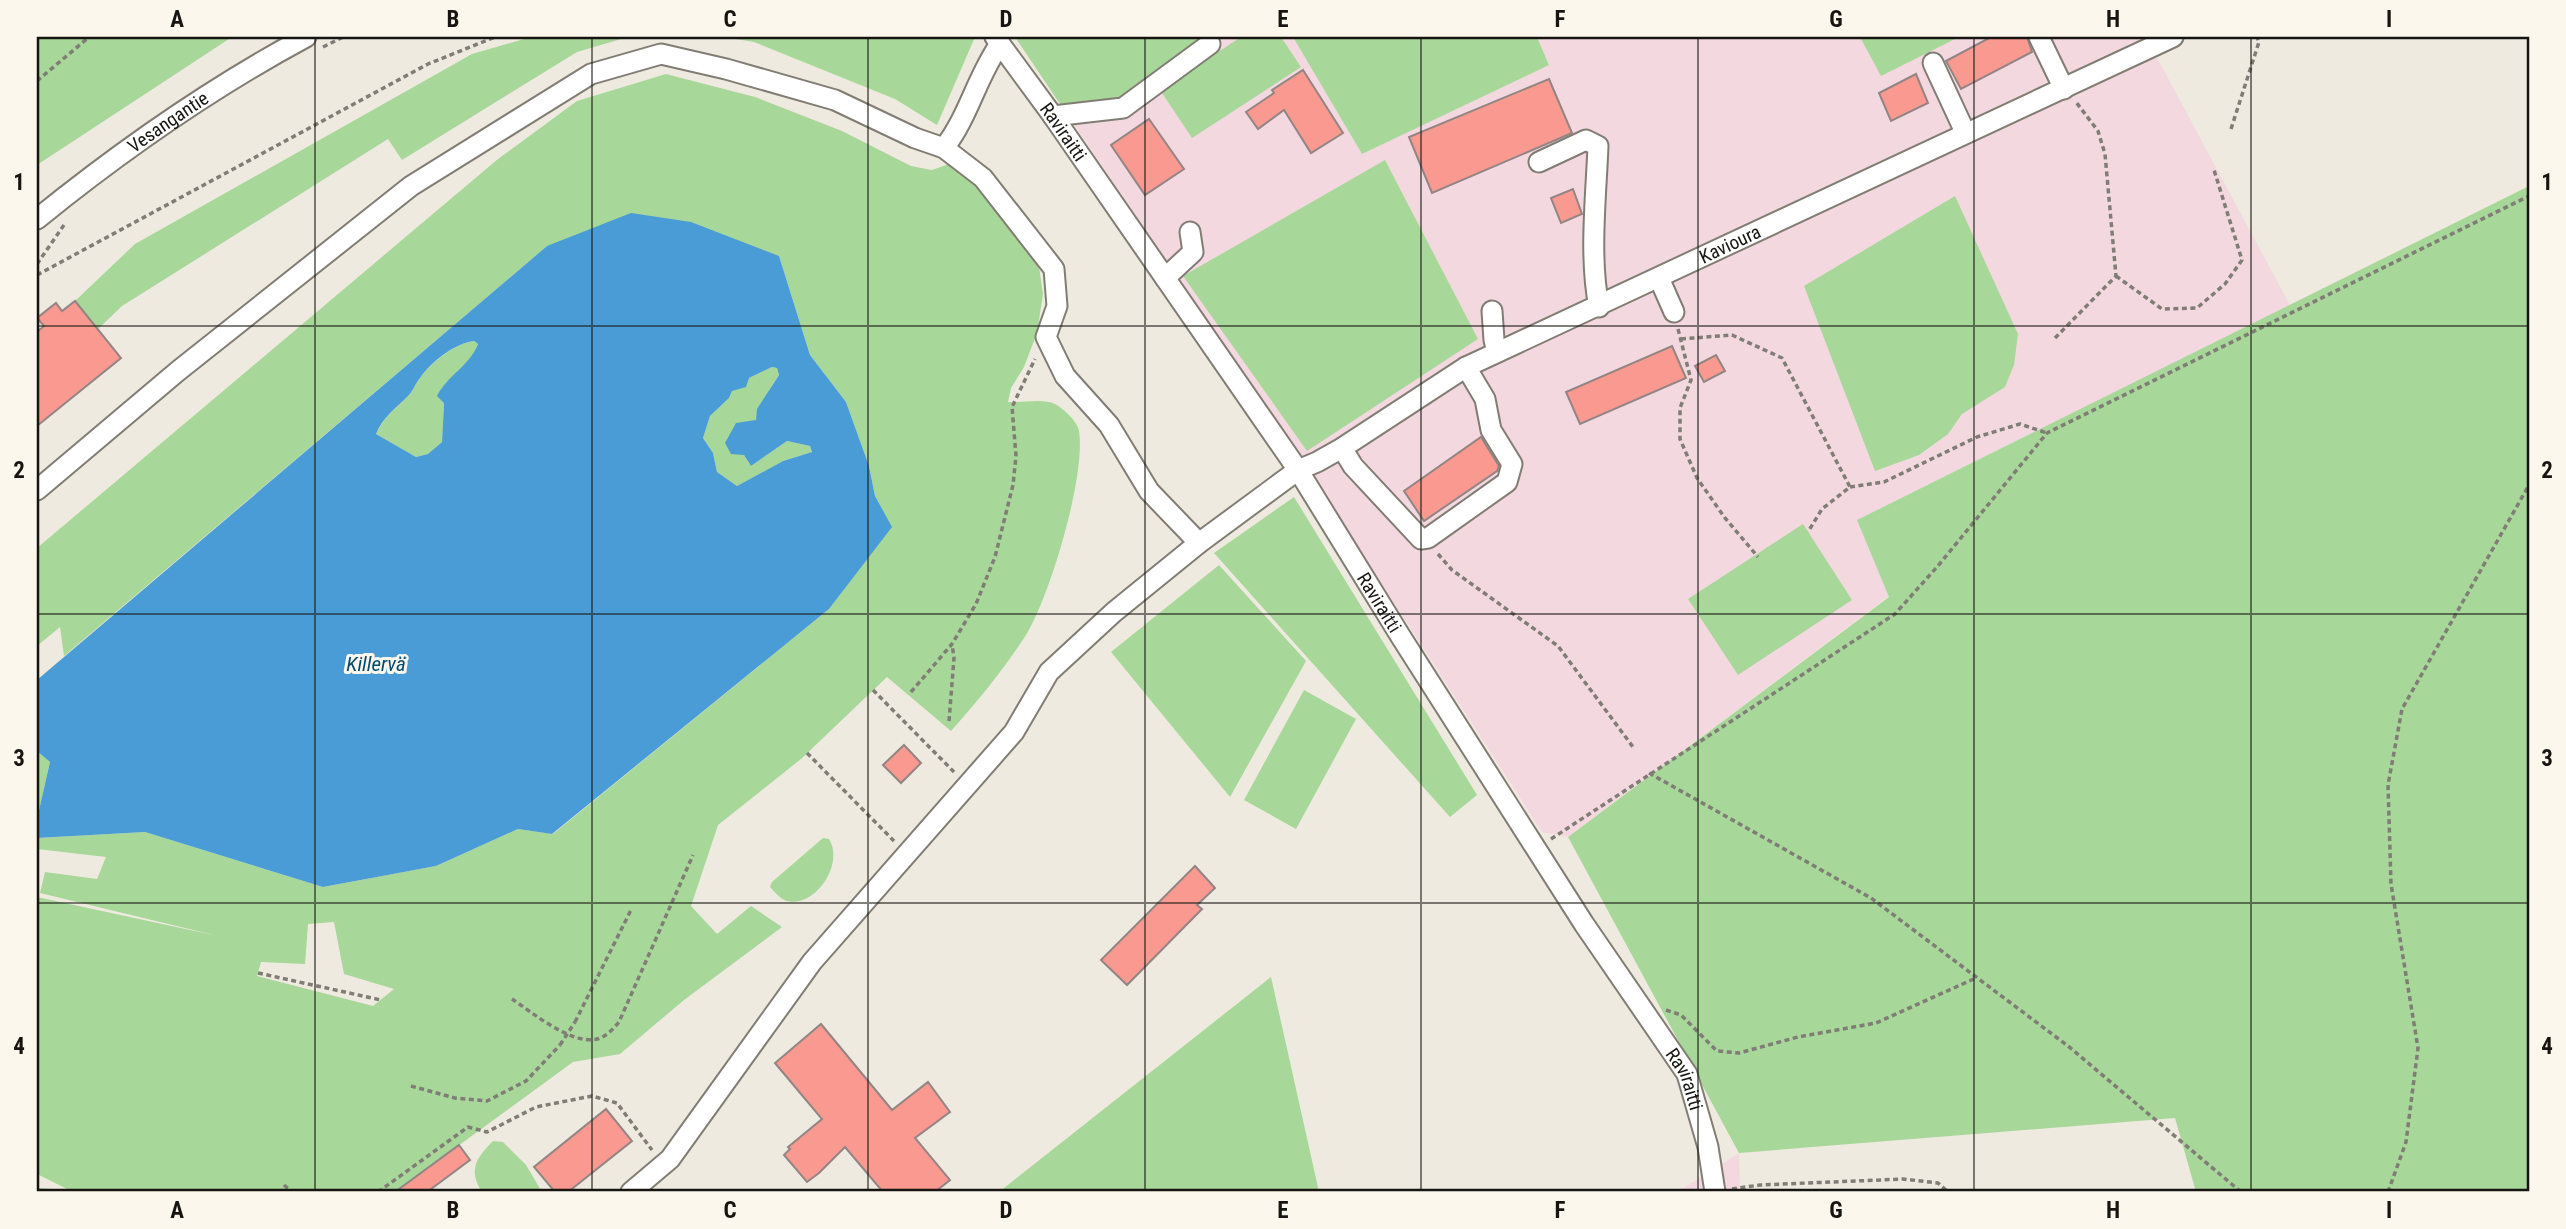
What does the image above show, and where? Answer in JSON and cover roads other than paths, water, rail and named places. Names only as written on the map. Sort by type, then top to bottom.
[{"type":"street","points":[[2039,37],[2064,89]]},
{"type":"street","name":"Kavioura","points":[[631,1192],[670,1159],[812,962],[1014,732],[1049,672],[1114,612],[1199,543],[1298,470],[1342,448],[1466,367],[1599,307],[2170,37]]},
{"type":"street","points":[[944,148],[956,133],[998,41]]},
{"type":"street","name":"Raviraitti","points":[[998,41],[1298,470],[1584,924],[1687,1074],[1708,1147],[1715,1192]]},
{"type":"street","name":"Vesangantie","points":[[37,219],[81,183],[189,107],[314,42]]},
{"type":"street","points":[[1053,116],[1124,108],[1210,44]]},
{"type":"street","points":[[37,490],[178,370],[411,186],[591,74],[661,54],[726,69],[835,100],[915,138],[944,148],[983,178],[1054,270],[1057,306],[1046,337],[1065,376],[1108,425],[1149,491],[1199,543]]},
{"type":"street","points":[[1933,63],[1965,132]]},
{"type":"street","points":[[1539,162],[1586,140],[1598,146],[1595,211],[1596,289],[1599,307]]},
{"type":"street","points":[[1165,278],[1193,252],[1190,232]]},
{"type":"street","points":[[1659,278],[1674,312]]},
{"type":"street","points":[[1492,311],[1497,352]]},
{"type":"street","points":[[1342,448],[1353,466],[1421,539],[1428,538],[1507,482],[1512,464],[1491,429],[1485,399],[1466,367]]},
{"type":"water","name":"Killervä","points":[[631,213],[691,222],[779,256],[810,355],[846,402],[869,466],[875,496],[892,527],[829,609],[552,834],[518,829],[436,866],[323,887],[145,832],[37,838],[37,819],[50,762],[37,751],[37,680],[547,246]],"holes":[[[474,341],[478,344],[474,351],[437,396],[444,403],[442,442],[428,454],[416,457],[376,434],[386,418],[410,394],[430,366],[451,349]],[[772,367],[777,368],[779,375],[757,409],[756,420],[736,423],[725,443],[731,454],[744,455],[751,466],[787,441],[810,446],[812,452],[783,461],[737,486],[717,472],[713,453],[703,438],[710,416],[729,398],[732,391],[746,387],[749,378]]]}]
